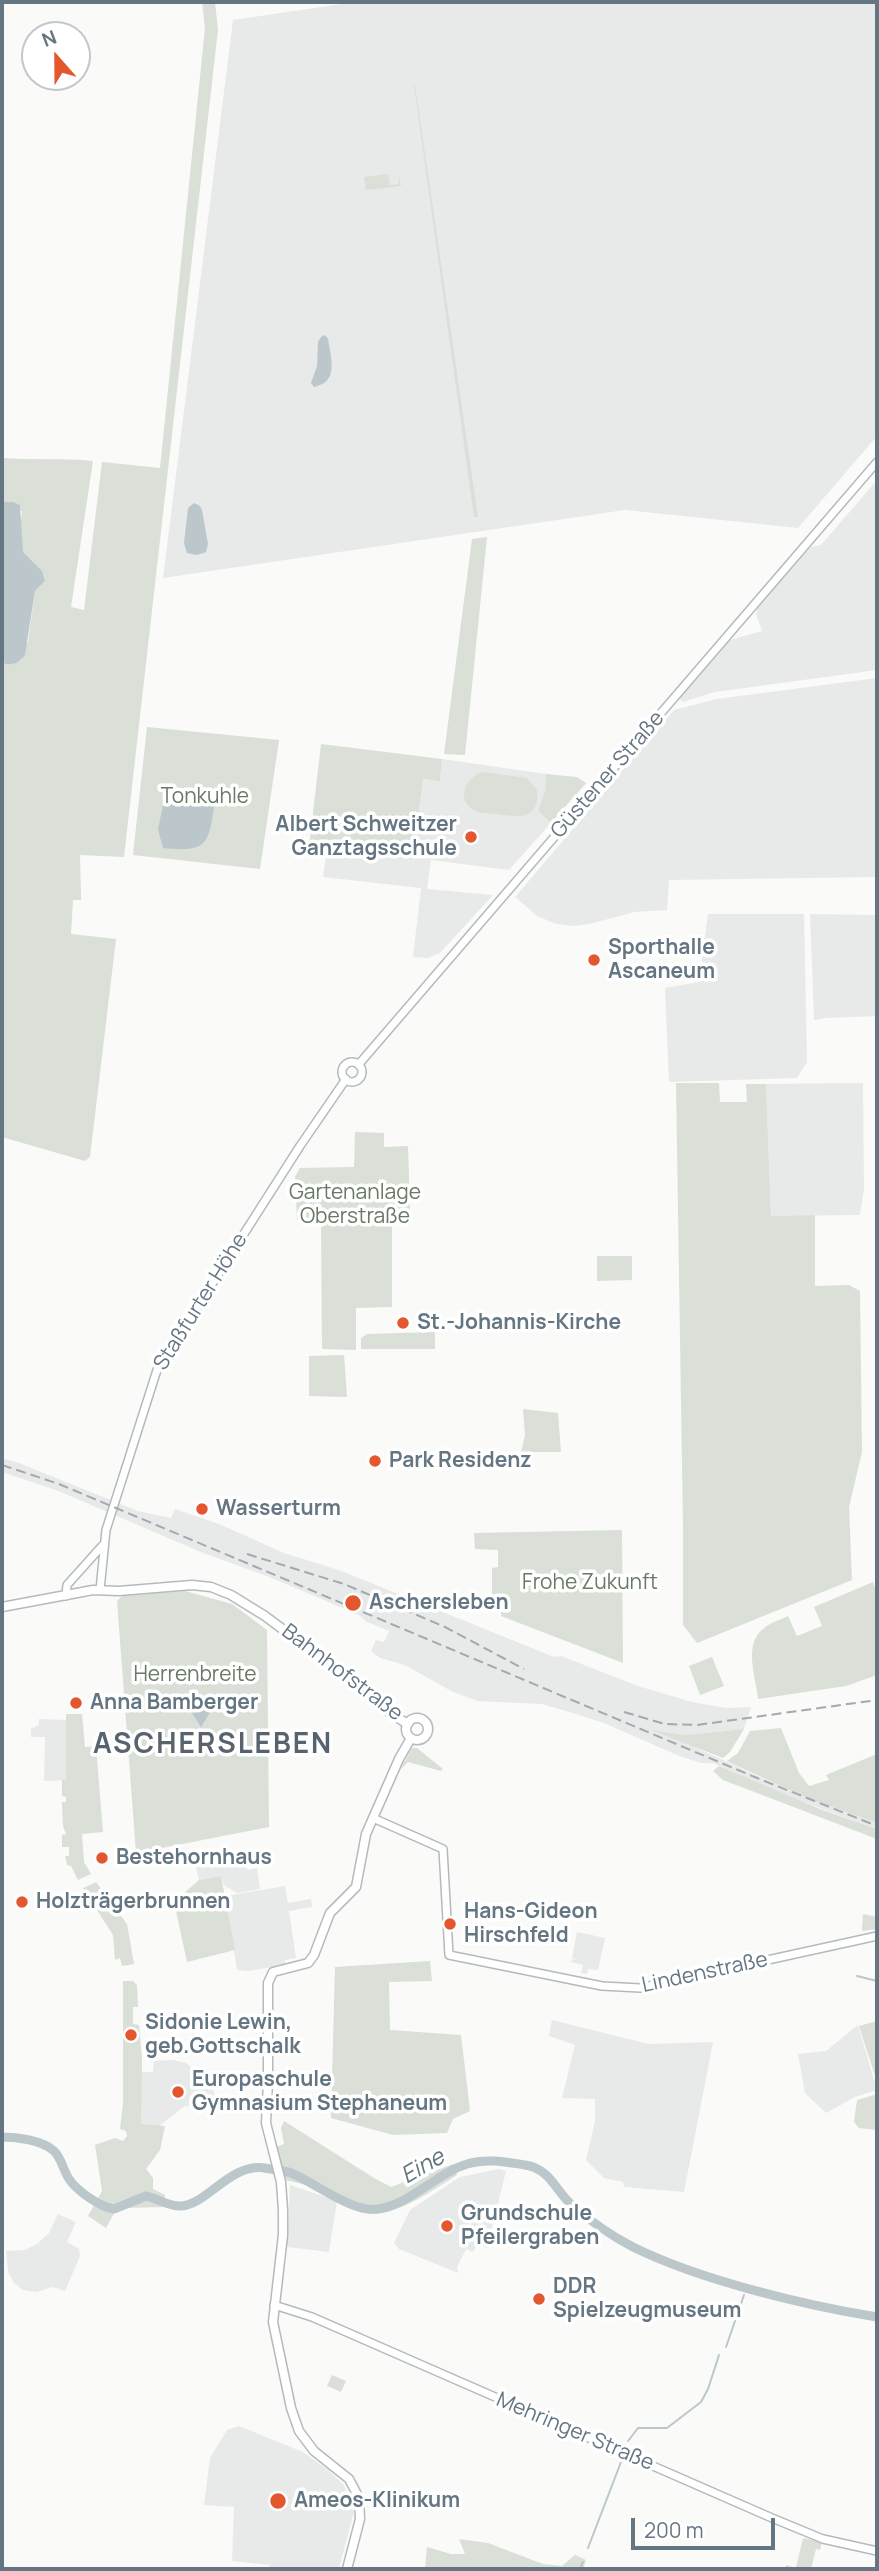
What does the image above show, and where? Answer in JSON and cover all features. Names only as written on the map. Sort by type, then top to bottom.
[{"type":"main road","name":"Güstener Straße","points":[[359,1064],[877,462]]},
{"type":"main road","points":[[352,1062],[359,1064],[362,1072],[360,1079],[352,1082],[346,1079],[342,1072],[345,1065],[352,1062]]},
{"type":"main road","name":"Staßfurter Höhe","points":[[100,1590],[103,1545],[119,1481],[157,1370],[346,1079]]},
{"type":"main road","points":[[66,1596],[67,1585],[103,1545]]},
{"type":"main road","points":[[90,1560],[98,1560],[102,1565]]},
{"type":"main road","name":"Bahnhofstraße","points":[[100,1590],[191,1585],[211,1587],[231,1595],[276,1623],[408,1724]]},
{"type":"main road","points":[[2,1607],[100,1590]]},
{"type":"main road","points":[[418,1718],[425,1721],[427,1734],[421,1739],[411,1738],[407,1731],[408,1724],[418,1718]]},
{"type":"main road","points":[[347,2569],[360,2519],[359,2498],[349,2479],[310,2446],[295,2421],[274,2326],[283,2229],[281,2179],[266,2118],[269,1977],[275,1971],[305,1965],[312,1958],[330,1913],[356,1887],[364,1841],[411,1738]]},
{"type":"main road","name":"Lindenstraße","points":[[373,1818],[443,1849],[449,1955],[602,1986],[640,1988],[877,1936]]},
{"type":"main road","name":"Mehringer Straße","points":[[274,2305],[312,2316],[810,2534],[877,2551]]},
{"type":"shaded area","points":[[355,2],[877,2],[877,436],[798,528],[625,510],[163,578],[233,20]]},
{"type":"shaded area","points":[[325,335],[328,339],[332,369],[327,380],[314,387],[311,383],[317,366],[318,342]]},
{"type":"shaded area","points":[[877,480],[877,670],[715,692],[683,702],[678,698],[726,641],[762,631],[756,614],[758,606],[810,547],[821,545]]},
{"type":"shaded area","points":[[3,502],[20,505],[23,552],[42,571],[45,581],[35,591],[25,655],[21,660],[8,664],[2,660]]},
{"type":"shaded area","points":[[194,503],[202,510],[208,544],[206,552],[197,555],[187,553],[184,543],[188,508]]},
{"type":"shaded area","points":[[877,678],[877,877],[669,880],[667,910],[634,912],[573,926],[556,924],[537,916],[515,897],[674,710],[717,699]]},
{"type":"shaded area","points":[[442,759],[546,774],[545,791],[538,811],[551,823],[509,870],[431,860],[427,889],[493,895],[440,953],[428,958],[413,957],[421,888],[323,877],[327,849],[413,859],[423,779],[440,780]]},
{"type":"shaded area","points":[[198,791],[204,793],[214,806],[206,838],[202,844],[188,849],[163,848],[158,829],[164,801],[173,795]]},
{"type":"shaded area","points":[[708,914],[804,914],[807,1062],[797,1078],[669,1082],[665,988],[699,982]]},
{"type":"shaded area","points":[[810,914],[877,915],[877,1016],[814,1020]]},
{"type":"shaded area","points":[[863,1083],[864,1189],[860,1215],[771,1216],[766,1084]]},
{"type":"shaded area","points":[[2,1458],[138,1511],[171,1518],[175,1509],[219,1524],[284,1553],[339,1570],[554,1657],[561,1656],[638,1686],[692,1702],[726,1708],[751,1707],[744,1729],[687,1735],[659,1731],[807,1798],[877,1823],[877,1829],[787,1796],[713,1763],[701,1763],[679,1756],[604,1723],[542,1704],[478,1701],[453,1692],[405,1665],[380,1658],[371,1651],[376,1640],[384,1642],[389,1631],[367,1622],[359,1615],[267,1576],[203,1553],[56,1490],[2,1472]]},
{"type":"shaded area","points":[[212,1709],[201,1727],[190,1710]]},
{"type":"shaded area","points":[[39,1719],[66,1720],[66,1780],[44,1781],[45,1737],[31,1737],[31,1729],[39,1725]]},
{"type":"shaded area","points":[[229,1848],[233,1863],[245,1861],[247,1870],[257,1868],[260,1889],[237,1893],[224,1885],[221,1876],[199,1880],[193,1855]]},
{"type":"shaded area","points":[[285,1886],[288,1903],[311,1899],[312,1907],[289,1911],[296,1958],[285,1960],[285,1965],[248,1971],[237,1970],[225,1896]]},
{"type":"shaded area","points":[[577,1932],[605,1938],[598,1970],[588,1969],[587,1974],[581,1973],[583,1965],[571,1962],[572,1959],[578,1960],[572,1958]]},
{"type":"shaded area","points":[[552,2020],[649,2044],[713,2042],[684,2192],[624,2187],[623,2182],[604,2178],[586,2160],[595,2121],[595,2099],[562,2098],[575,2045],[549,2036]]},
{"type":"shaded area","points":[[858,2025],[877,2090],[855,2097],[826,2113],[805,2093],[798,2054],[826,2051]]},
{"type":"shaded area","name":"Europaschule Gymnasium Stephaneum","points":[[173,2060],[186,2063],[212,2085],[216,2099],[214,2106],[185,2106],[159,2126],[141,2125],[141,2072],[153,2072],[154,2061]]},
{"type":"shaded area","name":"Grundschule Pfeilergraben","points":[[499,2169],[506,2171],[487,2248],[477,2245],[473,2252],[466,2249],[457,2267],[458,2273],[399,2249],[394,2243],[410,2210],[460,2177]]},
{"type":"shaded area","points":[[290,2185],[337,2201],[329,2252],[287,2247]]},
{"type":"shaded area","points":[[58,2214],[76,2222],[67,2242],[79,2249],[80,2256],[65,2291],[53,2287],[36,2292],[23,2290],[14,2283],[8,2272],[6,2251],[25,2250],[37,2244],[49,2233]]},
{"type":"shaded area","name":"Ameos-Klinikum","points":[[239,2426],[303,2452],[344,2485],[354,2511],[339,2569],[269,2569],[269,2565],[232,2561],[234,2507],[204,2505],[210,2458],[227,2430]]},
{"type":"green space","points":[[202,2],[215,2],[218,30],[124,857],[80,855],[81,900],[73,900],[71,934],[116,939],[90,1157],[85,1161],[2,1137],[2,660],[5,664],[28,642],[35,591],[45,581],[39,569],[22,550],[22,511],[2,503],[2,458],[93,461],[71,607],[84,610],[102,462],[160,468],[205,28]]},
{"type":"green space","points":[[415,85],[478,517],[474,517]]},
{"type":"green space","points":[[398,173],[401,186],[366,190],[364,177],[388,174],[390,185],[399,184]]},
{"type":"green space","points":[[487,537],[465,755],[444,754],[472,539]]},
{"type":"green space","name":"Tonkuhle","points":[[147,727],[279,740],[260,869],[133,855]]},
{"type":"green space","points":[[321,744],[442,759],[440,781],[423,779],[413,859],[309,847]]},
{"type":"green space","points":[[481,772],[527,778],[537,790],[535,807],[526,815],[520,816],[474,810],[468,806],[464,795],[467,784]]},
{"type":"green space","points":[[546,774],[577,777],[586,783],[551,823],[538,811],[545,791]]},
{"type":"green space","points":[[676,1083],[719,1083],[720,1102],[747,1102],[746,1084],[766,1084],[771,1216],[815,1215],[815,1286],[849,1285],[860,1291],[862,1452],[849,1507],[852,1580],[697,1643],[683,1625]]},
{"type":"green space","name":"Gartenanlage Oberstraße","points":[[355,1132],[384,1133],[384,1147],[408,1146],[410,1209],[392,1211],[392,1307],[356,1308],[356,1350],[322,1349],[321,1221],[297,1220],[295,1177],[300,1168],[354,1167]]},
{"type":"green space","points":[[597,1256],[632,1256],[632,1280],[597,1281]]},
{"type":"green space","points":[[435,1332],[435,1349],[361,1349],[361,1338],[367,1334]]},
{"type":"green space","points":[[344,1355],[347,1397],[309,1396],[309,1356]]},
{"type":"green space","points":[[523,1409],[558,1413],[561,1452],[521,1452],[525,1435]]},
{"type":"green space","name":"Frohe Zukunft","points":[[622,1530],[623,1663],[501,1616],[501,1596],[492,1595],[492,1568],[498,1567],[498,1550],[475,1549],[474,1533]]},
{"type":"green space","points":[[873,1582],[877,1593],[877,1675],[846,1686],[758,1699],[752,1652],[757,1636],[763,1629],[788,1616],[797,1636],[822,1626],[814,1607]]},
{"type":"green space","name":"Herrenbreite","points":[[185,1591],[232,1604],[267,1630],[269,1827],[136,1853],[117,1601],[122,1596]]},
{"type":"green space","points":[[712,1657],[724,1686],[700,1695],[689,1666]]},
{"type":"green space","points":[[66,1714],[82,1714],[85,1747],[96,1746],[103,1832],[82,1834],[84,1862],[91,1874],[78,1880],[71,1866],[67,1865],[65,1856],[69,1856],[69,1847],[62,1847],[62,1835],[66,1834],[62,1802],[66,1802],[66,1797],[62,1796],[62,1780],[66,1780]]},
{"type":"green space","points":[[781,1728],[799,1773],[809,1786],[829,1780],[826,1775],[877,1754],[877,1823],[807,1798],[727,1761],[738,1753],[750,1731]]},
{"type":"green space","points":[[744,1729],[730,1752],[723,1758],[651,1730],[687,1735]]},
{"type":"green space","points":[[412,1748],[417,1748],[443,1769],[441,1771],[408,1762],[400,1770]]},
{"type":"green space","points":[[719,1766],[820,1809],[877,1829],[877,1839],[723,1780],[713,1771]]},
{"type":"green space","points":[[221,1876],[235,1950],[187,1962],[174,1902],[199,1880]]},
{"type":"green space","points":[[96,1882],[127,1924],[134,1964],[122,1966],[120,1958],[115,1960],[113,1935],[83,1888]]},
{"type":"green space","points":[[863,1914],[877,1917],[877,1929],[862,1931]]},
{"type":"green space","points":[[430,1961],[432,1981],[389,1982],[390,2030],[461,2035],[470,2111],[453,2119],[447,2133],[393,2135],[331,2118],[335,1967]]},
{"type":"green space","points":[[123,1981],[133,1981],[137,1985],[138,2007],[133,2007],[133,2024],[139,2025],[142,2059],[141,2124],[165,2126],[160,2150],[146,2169],[153,2178],[153,2189],[165,2195],[164,2207],[116,2210],[106,2228],[88,2216],[102,2191],[95,2145],[115,2138],[123,2141],[127,2136],[126,2131],[120,2129],[123,2104]]},
{"type":"green space","points":[[877,2021],[877,2082],[859,2026]]},
{"type":"green space","points":[[877,2094],[877,2130],[859,2128],[854,2122],[857,2100]]},
{"type":"green space","points":[[284,2121],[391,2187],[453,2164],[457,2175],[399,2208],[374,2214],[364,2212],[331,2192],[285,2180],[276,2147],[284,2144],[281,2128]]},
{"type":"green space","points":[[332,2375],[346,2381],[341,2392],[327,2386]]},
{"type":"green space","points":[[803,2538],[822,2542],[820,2550],[816,2549],[811,2569],[784,2569],[786,2565],[796,2568]]},
{"type":"green space","points":[[459,2539],[488,2543],[543,2564],[562,2566],[575,2555],[586,2560],[583,2569],[425,2569],[427,2547],[451,2554],[465,2554]]},
{"type":"waterway","points":[[857,1976],[877,1981]]},
{"type":"waterway","name":"Eine","points":[[2,2137],[29,2140],[49,2147],[57,2154],[69,2179],[77,2188],[96,2202],[114,2209],[146,2196],[177,2206],[191,2204],[230,2177],[252,2168],[285,2171],[346,2202],[368,2209],[378,2209],[402,2201],[445,2174],[467,2164],[489,2161],[525,2165],[541,2171],[566,2200],[601,2228],[660,2259],[752,2290],[877,2317]]},
{"type":"waterway","points":[[726,2347],[744,2295]]},
{"type":"waterway","points":[[628,2441],[638,2428],[667,2428],[701,2402],[719,2355]]},
{"type":"waterway","points":[[588,2548],[621,2462]]},
{"type":"waterway","points":[[580,2569],[583,2562]]},
{"type":"railway","points":[[2,1465],[59,1484],[877,1826]]},
{"type":"railway","points":[[247,1554],[344,1584],[445,1627],[524,1669]]},
{"type":"railway","points":[[624,1712],[665,1724],[697,1725],[877,1700]]},
{"type":"place","name":"Albert Schweitzer Ganztagsschule","points":[[471,837]]},
{"type":"place","name":"Sporthalle Ascaneum","points":[[594,960]]},
{"type":"place","name":"St.-Johannis-Kirche","points":[[403,1323]]},
{"type":"place","name":"Park Residenz","points":[[375,1461]]},
{"type":"place","name":"Wasserturm","points":[[202,1509]]},
{"type":"place","name":"Aschersleben","points":[[353,1603]]},
{"type":"place","name":"Anna Bamberger","points":[[76,1703]]},
{"type":"place","name":"Bestehornhaus","points":[[102,1858]]},
{"type":"place","name":"Holzträgerbrunnen","points":[[22,1902]]},
{"type":"place","name":"Hans-Gideon Hirschfeld","points":[[450,1924]]},
{"type":"place","name":"Sidonie Lewin, geb.Gottschalk","points":[[131,2035]]},
{"type":"place","name":"Europaschule Gymnasium Stephaneum","points":[[178,2092]]},
{"type":"place","name":"Grundschule Pfeilergraben","points":[[447,2226]]},
{"type":"place","name":"DDR Spielzeugmuseum","points":[[539,2299]]},
{"type":"place","name":"Ameos-Klinikum","points":[[278,2501]]},
{"type":"district","name":"ASCHERSLEBEN","points":[[213,1745]]}]
